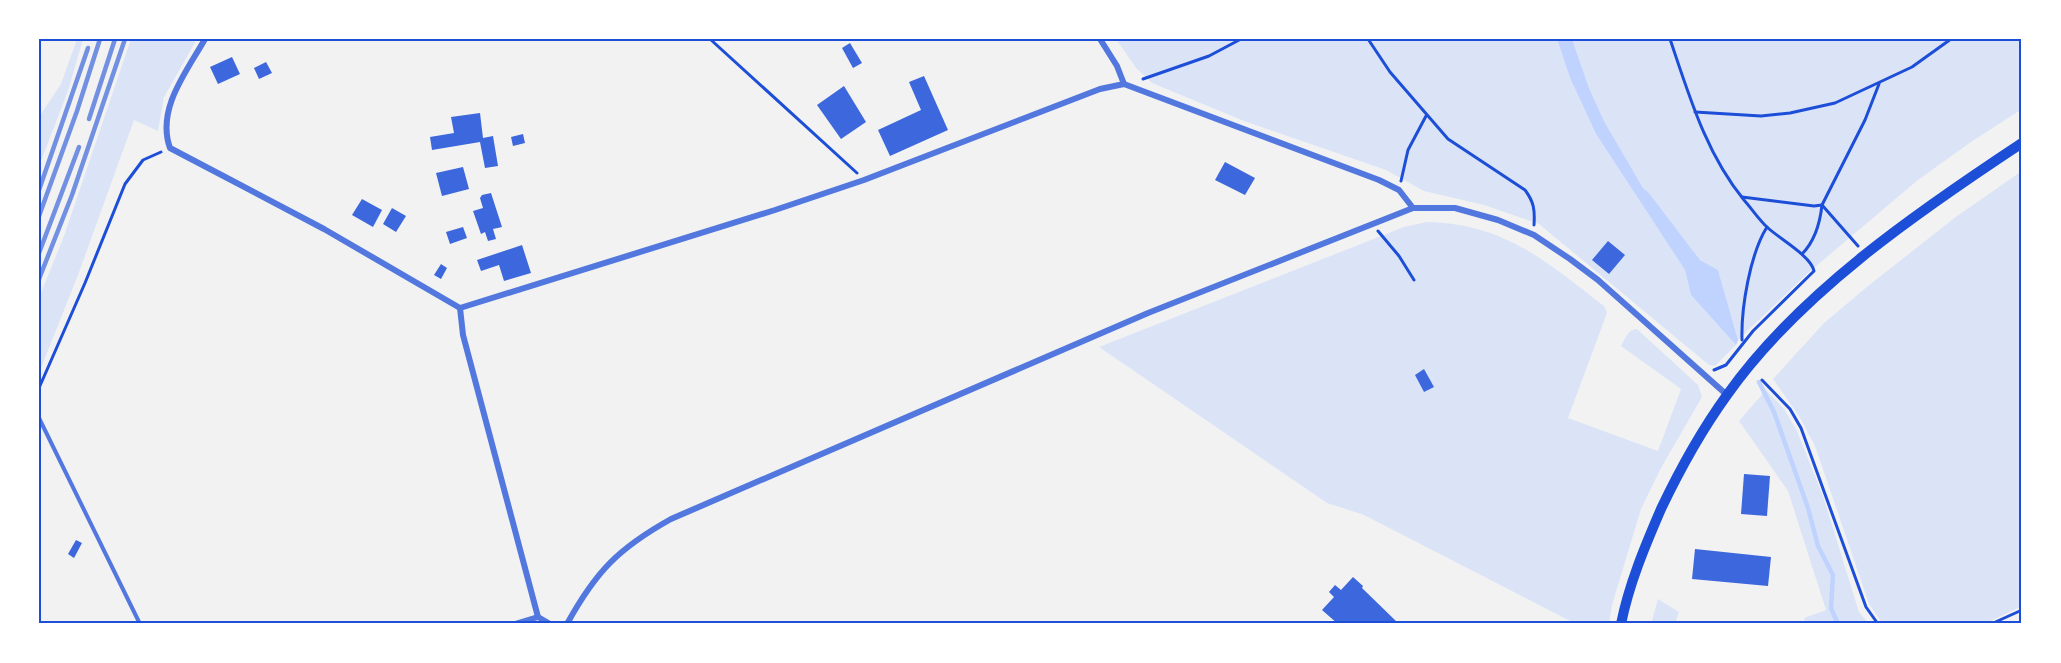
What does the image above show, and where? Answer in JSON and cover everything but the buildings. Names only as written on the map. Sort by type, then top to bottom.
[{"type":"main road","points":[[1621,624],[1645,544],[1680,468],[1727,395],[1760,354],[1803,309],[1866,255],[1919,213],[2022,143]]},
{"type":"street","points":[[205,39],[171,102],[166,117],[167,140],[170,148],[324,229],[460,308],[864,180],[1100,89],[1124,84],[1379,180],[1399,190],[1413,208]]},
{"type":"street","points":[[1100,39],[1117,66],[1124,84]]},
{"type":"street","points":[[567,624],[581,599],[618,553],[671,519],[1148,313],[1413,208],[1455,208],[1498,220],[1534,235],[1598,280],[1727,395]]},
{"type":"street","points":[[460,308],[463,335],[538,617],[550,624]]},
{"type":"street","points":[[515,624],[538,617]]},
{"type":"lane","points":[[39,418],[140,624]]},
{"type":"path","points":[[710,39],[864,180]]},
{"type":"path","points":[[1124,84],[1150,78],[1209,56],[1241,39]]},
{"type":"path","points":[[1368,39],[1390,72],[1448,139],[1525,190],[1533,200],[1534,235]]},
{"type":"path","points":[[1670,39],[1695,112],[1721,166],[1742,197],[1767,227],[1813,265],[1814,271],[1753,331],[1726,365],[1713,371],[1698,368]]},
{"type":"path","points":[[1695,112],[1761,116],[1790,113],[1835,103],[1912,67],[1951,39]]},
{"type":"path","points":[[1802,255],[1812,244],[1822,205],[1865,120],[1880,82]]},
{"type":"path","points":[[1399,190],[1408,150],[1426,116]]},
{"type":"path","points":[[39,388],[85,283],[124,184],[143,160],[170,148]]},
{"type":"path","points":[[1742,197],[1822,205]]},
{"type":"path","points":[[1822,205],[1866,255]]},
{"type":"path","points":[[1371,223],[1389,242],[1414,280]]},
{"type":"path","points":[[1742,340],[1742,325],[1751,267],[1761,237],[1767,227]]},
{"type":"path","points":[[1762,380],[1790,409],[1801,428],[1866,607],[1878,624]]},
{"type":"path","points":[[1991,624],[2022,610]]},
{"type":"shaded area","points":[[77,39],[83,39],[68,91],[39,166],[39,117],[61,84]]},
{"type":"shaded area","points":[[131,39],[197,39],[164,97],[158,131],[134,120],[78,275],[39,373],[39,298],[64,236]]},
{"type":"shaded area","points":[[1116,39],[1557,39],[1570,78],[1596,134],[1685,270],[1691,295],[1736,345],[1715,366],[1709,365],[1539,224],[1484,205],[1424,191],[1386,170],[1244,121],[1152,83],[1136,68]]},
{"type":"shaded area","points":[[1572,39],[2022,39],[2022,109],[1918,180],[1809,272],[1738,340],[1718,270],[1700,260],[1643,188],[1604,121],[1589,88]]},
{"type":"shaded area","points":[[2022,171],[2022,606],[1984,624],[1883,624],[1869,604],[1815,446],[1799,416],[1773,379],[1824,323],[1868,286],[1957,216]]},
{"type":"shaded area","points":[[1427,222],[1455,224],[1502,238],[1543,260],[1604,306],[1607,313],[1568,418],[1658,451],[1681,389],[1621,346],[1627,335],[1634,329],[1637,329],[1698,385],[1702,397],[1661,468],[1641,509],[1612,605],[1609,624],[1576,624],[1364,515],[1327,503],[1099,347],[1404,227]]},
{"type":"shaded area","points":[[1766,390],[1784,409],[1797,431],[1823,496],[1859,612],[1869,624],[1806,624],[1804,618],[1826,610],[1788,491],[1739,421]]},
{"type":"shaded area","points":[[1658,599],[1679,612],[1675,624],[1651,624]]},
{"type":"water","points":[[1557,39],[1572,39],[1589,88],[1604,121],[1643,188],[1700,260],[1718,270],[1738,340],[1736,345],[1691,295],[1685,270],[1596,134],[1570,78]]},
{"type":"waterway","points":[[1759,382],[1774,412],[1808,508],[1818,546],[1833,575],[1831,608],[1838,624]]},
{"type":"railway","points":[[39,216],[100,39]]},
{"type":"railway","points":[[89,119],[115,39]]},
{"type":"railway","points":[[39,279],[72,195],[125,39]]},
{"type":"railway","points":[[39,190],[88,48]]},
{"type":"railway","points":[[39,253],[79,147]]}]
